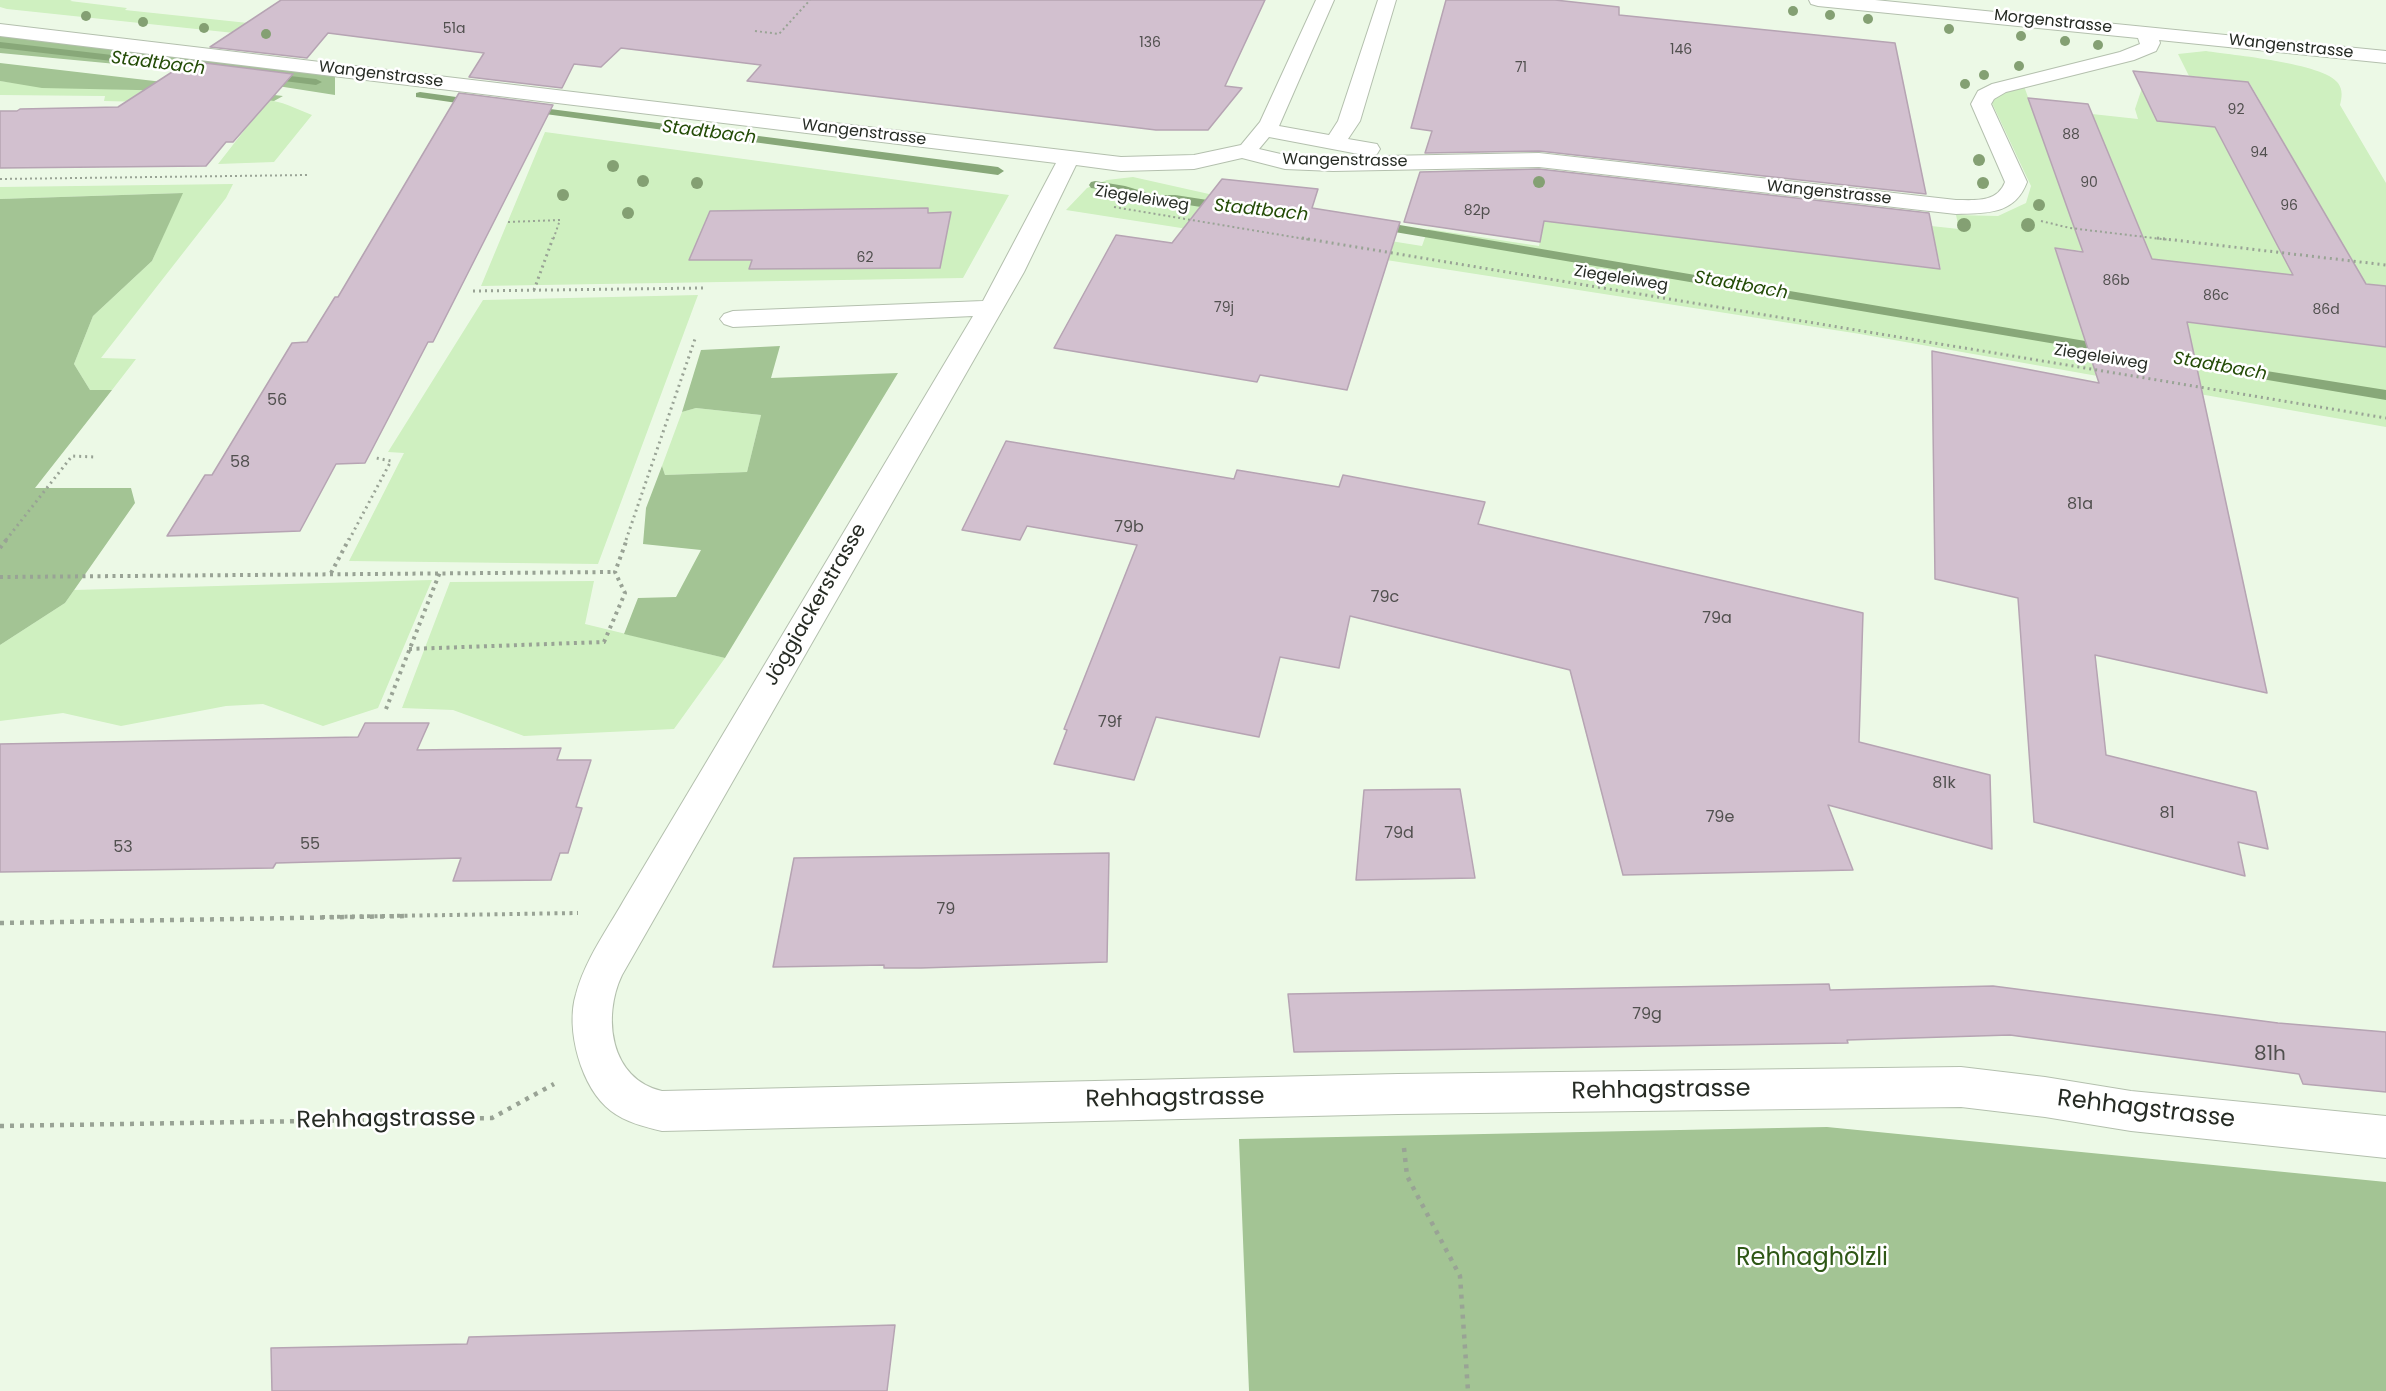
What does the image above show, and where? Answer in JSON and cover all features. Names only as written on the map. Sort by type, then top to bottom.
[{"type":"street","points":[[1242,151],[1265,130],[1273,117],[1324,0]]},
{"type":"street","points":[[1334,142],[1349,121],[1387,0]]},
{"type":"street","name":"Morgenstrasse","points":[[1818,0],[2145,32]]},
{"type":"street","name":"Wangenstrasse","points":[[0,30],[1138,165],[1174,164],[1211,159],[1242,151],[1285,162],[1345,165],[1539,160],[1956,207],[2003,203]]},
{"type":"street","points":[[2003,203],[2014,193],[2016,182],[1981,104],[1985,95],[2024,80],[2127,56],[2149,46],[2145,32]]},
{"type":"street","name":"Wangenstrasse","points":[[2145,32],[2386,57]]},
{"type":"street","points":[[1265,130],[1376,151],[1427,153],[1518,148]]},
{"type":"street","name":"Jöggiackerstrasse","points":[[599,1059],[594,1040],[593,1016],[595,996],[602,977],[637,912],[1012,272],[1069,158]]},
{"type":"street","points":[[733,319],[990,308]]},
{"type":"street","name":"Rehhagstrasse","points":[[599,1059],[610,1081],[625,1096],[643,1107],[662,1111],[1398,1094],[1961,1087],[2045,1097],[2131,1111],[2386,1137]]},
{"type":"path","points":[[755,31],[779,34],[810,0]]},
{"type":"path","points":[[0,179],[309,175]]},
{"type":"path","points":[[2003,203],[2037,220],[2070,228],[2386,265]]},
{"type":"path","name":"Ziegeleiweg","points":[[1113,206],[2386,418]]},
{"type":"path","points":[[508,222],[560,220],[534,290]]},
{"type":"path","points":[[410,649],[604,642],[625,593],[615,572],[698,331]]},
{"type":"path","points":[[0,548],[72,456],[96,457]]},
{"type":"path","points":[[331,573],[391,461],[375,458]]},
{"type":"path","points":[[386,709],[440,572]]},
{"type":"path","points":[[0,577],[615,572]]},
{"type":"path","points":[[0,923],[589,913]]},
{"type":"path","name":"Rehhagstrasse","points":[[0,1125],[492,1118],[599,1059]]},
{"type":"path","points":[[1398,1094],[1407,1176],[1460,1276],[1468,1391]]},
{"type":"green space","points":[[0,0],[72,0],[70,1],[127,8],[125,10],[248,23],[291,39],[7,9],[0,7]]},
{"type":"green space","points":[[0,35],[335,71],[335,95],[169,69],[0,53]]},
{"type":"green space","points":[[2206,51],[2297,65],[2329,76],[2338,83],[2342,94],[2340,105],[2386,183],[2386,286],[2056,248],[2087,310],[2386,347],[2386,427],[1860,334],[1066,210],[1087,188],[1107,180],[1133,177],[1209,194],[1265,221],[1422,246],[1428,229],[1539,246],[1551,180],[1594,227],[1941,269],[1931,226],[1959,229],[1956,215],[1998,216],[2026,203],[2031,186],[1992,103],[1998,96],[2005,91],[2024,86],[2068,209],[2134,216],[2092,114],[2138,119],[2135,109],[2142,88],[2198,94],[2340,240],[2249,82],[2189,76],[2178,54]]},
{"type":"green space","points":[[0,63],[283,96],[274,101],[184,91],[42,88],[0,81]]},
{"type":"green space","points":[[0,81],[68,88],[205,92],[278,102],[312,115],[274,162],[218,164],[264,105],[104,101],[105,96],[0,95]]},
{"type":"green space","points":[[545,132],[1009,195],[963,278],[481,286]]},
{"type":"green space","points":[[233,184],[226,198],[101,358],[136,359],[112,390],[90,390],[74,364],[93,316],[152,261],[182,193],[0,199],[0,187]]},
{"type":"green space","points":[[183,193],[152,261],[93,316],[74,364],[90,390],[112,390],[35,488],[131,488],[135,503],[65,603],[0,645],[0,199]]},
{"type":"green space","points":[[698,295],[598,564],[349,561],[404,453],[388,452],[483,300]]},
{"type":"green space","points":[[780,346],[771,378],[898,373],[725,658],[624,634],[638,598],[676,597],[701,550],[643,544],[646,508],[662,466],[665,475],[747,472],[761,415],[696,408],[682,412],[701,350]]},
{"type":"green space","points":[[696,408],[761,415],[747,472],[665,475],[662,466],[682,412]]},
{"type":"green space","points":[[432,580],[378,708],[323,726],[263,704],[226,706],[121,726],[63,713],[0,721],[0,645],[65,603],[74,590]]},
{"type":"green space","points":[[594,581],[585,624],[725,658],[674,729],[524,736],[453,710],[402,708],[450,582]]},
{"type":"green space","name":"Rehhaghölzli","points":[[1827,1127],[2386,1182],[2386,1391],[1249,1391],[1239,1139]]},
{"type":"building","points":[[281,0],[1265,0],[1225,86],[1242,88],[1208,130],[1156,130],[747,81],[761,65],[621,48],[601,67],[574,64],[562,88],[469,77],[484,53],[328,33],[307,58],[210,47]]},
{"type":"building","points":[[1446,0],[1555,0],[1619,7],[1619,15],[1895,43],[1926,194],[1539,151],[1425,153],[1432,131],[1411,128]]},
{"type":"building","points":[[189,61],[293,74],[233,142],[226,142],[206,166],[0,168],[0,111],[118,107]]},
{"type":"building","points":[[2133,71],[2248,82],[2366,284],[2386,286],[2386,347],[2187,322],[2267,693],[2095,655],[2106,755],[2256,792],[2268,849],[2238,842],[2245,876],[2034,822],[2018,598],[1935,579],[1932,351],[2099,383],[2055,248],[2083,252],[2028,98],[2088,104],[2152,259],[2293,275],[2215,127],[2157,121]]},
{"type":"building","points":[[459,93],[553,105],[433,342],[428,342],[365,463],[336,464],[300,531],[167,536],[205,475],[212,475],[292,343],[307,342],[335,297],[338,297]]},
{"type":"building","points":[[1539,169],[1929,213],[1940,269],[1544,221],[1540,242],[1404,222],[1420,172]]},
{"type":"building","points":[[1222,179],[1318,189],[1312,208],[1400,222],[1347,390],[1260,375],[1257,382],[1054,348],[1116,235],[1172,243]]},
{"type":"building","points":[[928,208],[928,213],[951,212],[940,268],[749,269],[752,260],[689,260],[710,211]]},
{"type":"building","points":[[1006,441],[1234,479],[1237,470],[1339,487],[1343,475],[1485,502],[1478,524],[1863,613],[1859,742],[1990,775],[1992,849],[1828,805],[1853,870],[1623,875],[1570,670],[1350,616],[1339,668],[1280,657],[1259,737],[1156,717],[1134,780],[1054,764],[1067,730],[1064,729],[1137,545],[1027,526],[1020,540],[962,530]]},
{"type":"building","points":[[365,723],[429,723],[417,750],[561,748],[557,760],[591,760],[576,807],[582,808],[568,853],[560,853],[551,880],[453,881],[461,858],[276,863],[273,868],[0,872],[0,744],[358,737]]},
{"type":"building","points":[[1460,789],[1475,878],[1356,880],[1364,790]]},
{"type":"building","points":[[1109,853],[1107,962],[921,968],[884,968],[884,965],[773,967],[794,858]]},
{"type":"building","points":[[1829,984],[1830,990],[1993,986],[2278,1023],[2386,1032],[2386,1092],[2303,1084],[2299,1074],[2010,1035],[1847,1040],[1848,1043],[1294,1052],[1288,994]]},
{"type":"building","points":[[895,1325],[887,1391],[272,1391],[271,1348],[467,1344],[469,1337]]},
{"type":"waterway","name":"Stadtbach","points":[[0,45],[207,69]]},
{"type":"waterway","name":"Stadtbach","points":[[264,76],[316,82]]},
{"type":"waterway","name":"Stadtbach","points":[[420,95],[478,103]]},
{"type":"waterway","name":"Stadtbach","points":[[527,109],[998,171]]},
{"type":"waterway","name":"Stadtbach","points":[[1095,185],[1125,190],[1154,199],[1175,199],[1227,207]]},
{"type":"waterway","name":"Stadtbach","points":[[1376,225],[2109,349]]},
{"type":"waterway","name":"Stadtbach","points":[[2172,360],[2386,395]]}]
